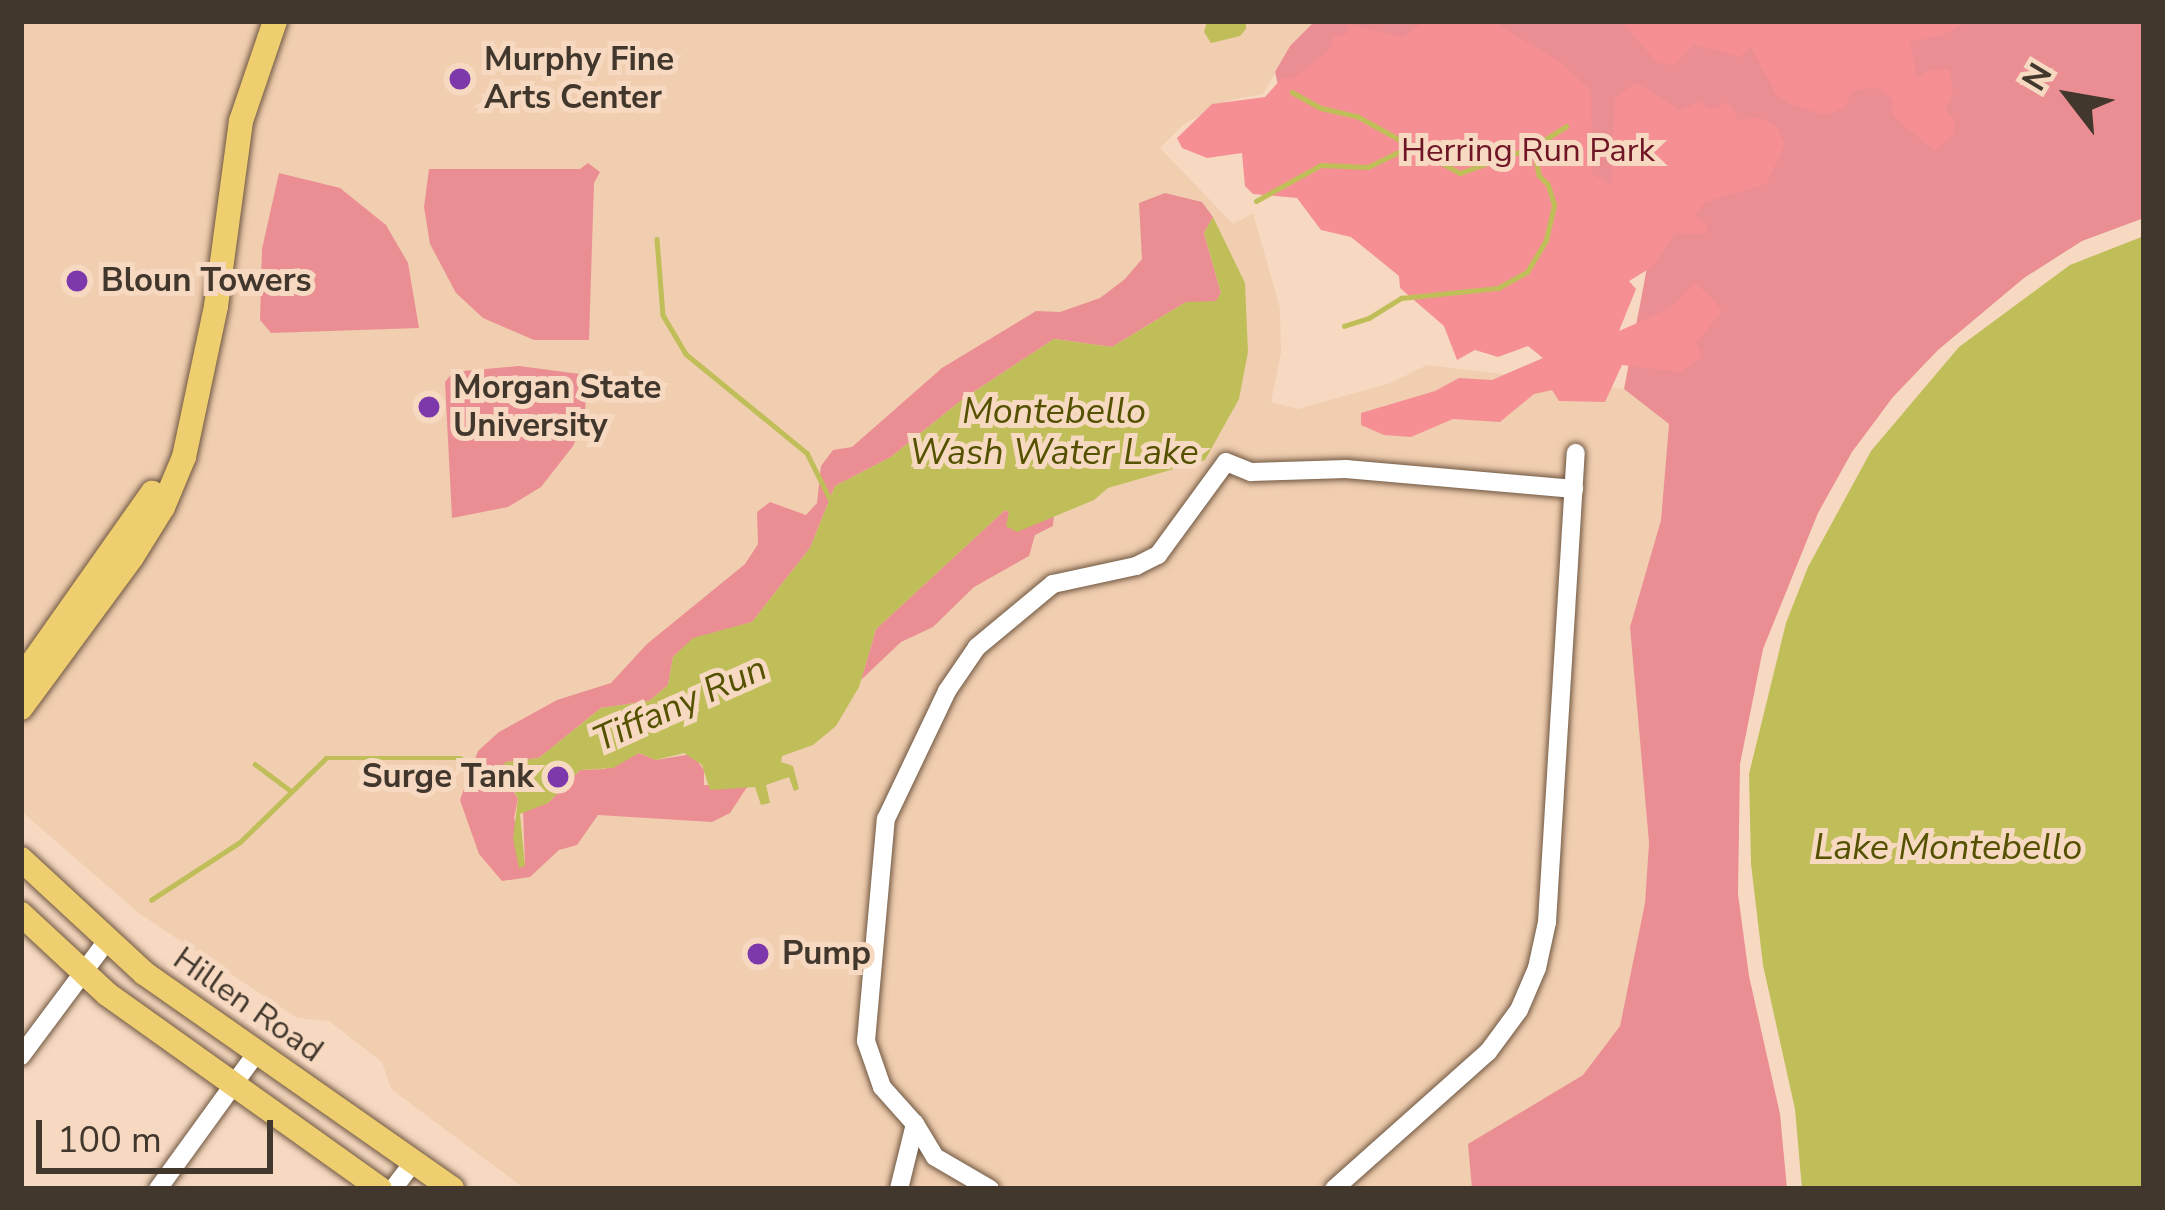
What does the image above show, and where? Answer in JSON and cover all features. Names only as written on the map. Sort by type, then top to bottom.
[{"type":"main road","points":[[21,708],[163,507],[184,457],[216,307],[241,121],[275,21]]},
{"type":"main road","points":[[21,679],[140,514],[190,422]]},
{"type":"main road","name":"Hillen Road","points":[[21,859],[106,943],[452,1189]]},
{"type":"main road","points":[[21,914],[82,974],[380,1189]]},
{"type":"street","points":[[1334,1189],[1488,1052],[1519,1010],[1537,968],[1547,922],[1576,453]]},
{"type":"street","points":[[990,1189],[935,1156],[876,1076],[866,1042],[884,829],[947,691],[992,630],[1063,579],[1150,561],[1177,535],[1226,462],[1251,472],[1346,469],[1574,489]]},
{"type":"street","points":[[21,1056],[106,943]]},
{"type":"street","points":[[158,1189],[258,1052]]},
{"type":"street","points":[[899,1189],[915,1124]]},
{"type":"street","points":[[393,1189],[413,1162]]},
{"type":"shaded area","points":[[21,21],[1315,21],[1290,46],[1263,94],[1226,101],[1183,125],[1160,148],[1233,224],[1253,213],[1280,308],[1281,353],[1271,402],[1298,409],[1391,383],[1427,365],[1624,389],[1669,424],[1661,520],[1630,627],[1649,843],[1645,903],[1620,1026],[1583,1075],[1469,1144],[1472,1189],[525,1189],[391,1089],[382,1062],[329,1021],[297,1018],[140,914],[21,811]]},
{"type":"green space","name":"Lake Montebello","points":[[1315,21],[2144,21],[2144,218],[2082,241],[2024,278],[1938,350],[1893,397],[1852,452],[1818,513],[1763,649],[1740,764],[1738,894],[1749,976],[1780,1114],[1787,1189],[1472,1189],[1468,1144],[1583,1075],[1620,1026],[1645,903],[1649,843],[1630,627],[1661,520],[1669,424],[1624,389],[1655,225],[1305,202],[1275,72],[1290,46]]},
{"type":"green space","name":"Herring Run Park","points":[[1424,21],[1491,21],[1562,63],[1591,91],[1592,174],[1611,185],[1615,99],[1629,87],[1638,84],[1680,110],[1699,102],[1710,109],[1728,103],[1739,121],[1758,117],[1776,126],[1785,144],[1766,184],[1705,202],[1695,216],[1707,224],[1706,234],[1675,233],[1652,267],[1629,281],[1636,289],[1619,331],[1671,308],[1694,283],[1708,294],[1722,311],[1696,343],[1703,356],[1681,372],[1622,365],[1605,402],[1559,401],[1552,390],[1534,394],[1500,422],[1453,419],[1411,437],[1384,435],[1361,425],[1361,413],[1435,391],[1459,378],[1492,380],[1543,358],[1528,346],[1498,357],[1475,350],[1457,360],[1444,326],[1400,288],[1399,276],[1351,237],[1321,230],[1297,198],[1253,194],[1245,186],[1242,153],[1207,158],[1182,148],[1177,138],[1212,104],[1265,97],[1282,78],[1293,78],[1328,52],[1334,37],[1348,33],[1349,24],[1403,37]]},
{"type":"green space","points":[[1621,21],[1968,21],[1943,35],[1910,42],[1917,79],[1932,69],[1949,70],[1953,93],[1945,110],[1955,120],[1953,134],[1935,151],[1893,116],[1892,99],[1875,87],[1852,91],[1844,108],[1825,115],[1792,105],[1776,94],[1750,46],[1740,57],[1693,44],[1675,65],[1658,63]]},
{"type":"green space","points":[[588,163],[600,172],[594,183],[589,340],[534,340],[483,318],[456,293],[430,244],[424,207],[429,169],[580,169]]},
{"type":"green space","points":[[279,173],[340,188],[386,225],[408,263],[419,328],[271,333],[260,320],[262,249]]},
{"type":"green space","points":[[1165,193],[1202,202],[1213,217],[1204,233],[1221,293],[1216,302],[1186,302],[1112,347],[1054,339],[963,399],[891,457],[835,486],[810,548],[752,622],[693,639],[673,657],[668,685],[649,701],[601,708],[539,758],[506,762],[500,769],[518,799],[514,818],[525,866],[523,810],[548,803],[580,770],[605,769],[639,753],[656,760],[692,754],[704,770],[704,785],[747,787],[730,813],[712,822],[598,815],[577,845],[559,850],[530,877],[502,881],[479,854],[460,800],[478,751],[499,732],[557,700],[611,683],[647,644],[745,564],[758,544],[757,512],[770,502],[806,515],[817,503],[821,466],[833,450],[852,447],[942,368],[1036,311],[1060,312],[1100,298],[1125,279],[1142,259],[1139,203]]},
{"type":"green space","points":[[519,366],[588,375],[584,422],[573,446],[541,487],[508,507],[452,518],[445,382],[453,372]]},
{"type":"green space","points":[[1005,510],[1027,524],[1054,514],[1053,526],[1035,535],[1029,556],[974,587],[933,627],[901,642],[861,680],[876,629]]},
{"type":"water","points":[[1207,21],[1246,21],[1246,29],[1240,36],[1211,43],[1204,32]]},
{"type":"water","name":"Montebello Wash Water Lake","points":[[1213,217],[1245,283],[1248,352],[1239,399],[1205,460],[1108,488],[1094,500],[1017,532],[1006,526],[1009,512],[1005,510],[876,629],[859,687],[836,726],[813,745],[782,756],[781,762],[793,766],[799,789],[794,791],[789,777],[766,785],[770,803],[761,805],[755,787],[710,790],[702,765],[684,753],[656,760],[639,753],[613,768],[580,770],[548,803],[520,814],[525,866],[519,868],[513,838],[518,799],[507,775],[493,788],[487,784],[506,762],[539,758],[601,708],[649,701],[668,685],[673,657],[693,638],[752,622],[810,548],[835,486],[891,457],[963,399],[1054,339],[1112,347],[1186,302],[1216,301],[1221,293],[1204,233]]},
{"type":"water","name":"Lake Montebello","points":[[2144,236],[2144,1189],[1802,1189],[1795,1109],[1763,965],[1751,864],[1749,774],[1786,623],[1808,567],[1871,451],[1959,347],[2070,265]]},
{"type":"waterway","name":"Tiffany Run","points":[[1292,92],[1321,108],[1357,116],[1460,173],[1533,147],[1566,126]]},
{"type":"waterway","name":"Tiffany Run","points":[[1256,201],[1321,165],[1368,167],[1413,145]]},
{"type":"waterway","name":"Tiffany Run","points":[[1344,326],[1369,318],[1401,298],[1498,288],[1527,272],[1546,240],[1554,205],[1548,185],[1539,176],[1533,147]]},
{"type":"waterway","points":[[657,239],[663,315],[686,354],[807,453],[830,499]]},
{"type":"waterway","name":"Tiffany Run","points":[[151,900],[240,842],[326,758],[460,758],[493,780]]},
{"type":"waterway","points":[[255,764],[291,791]]},
{"type":"place","name":"Murphy Fine Arts Center","points":[[460,79]]},
{"type":"place","name":"Bloun Towers","points":[[77,281]]},
{"type":"place","name":"Morgan State University","points":[[429,407]]},
{"type":"place","name":"Surge Tank","points":[[558,777]]},
{"type":"place","name":"Pump","points":[[758,954]]}]
